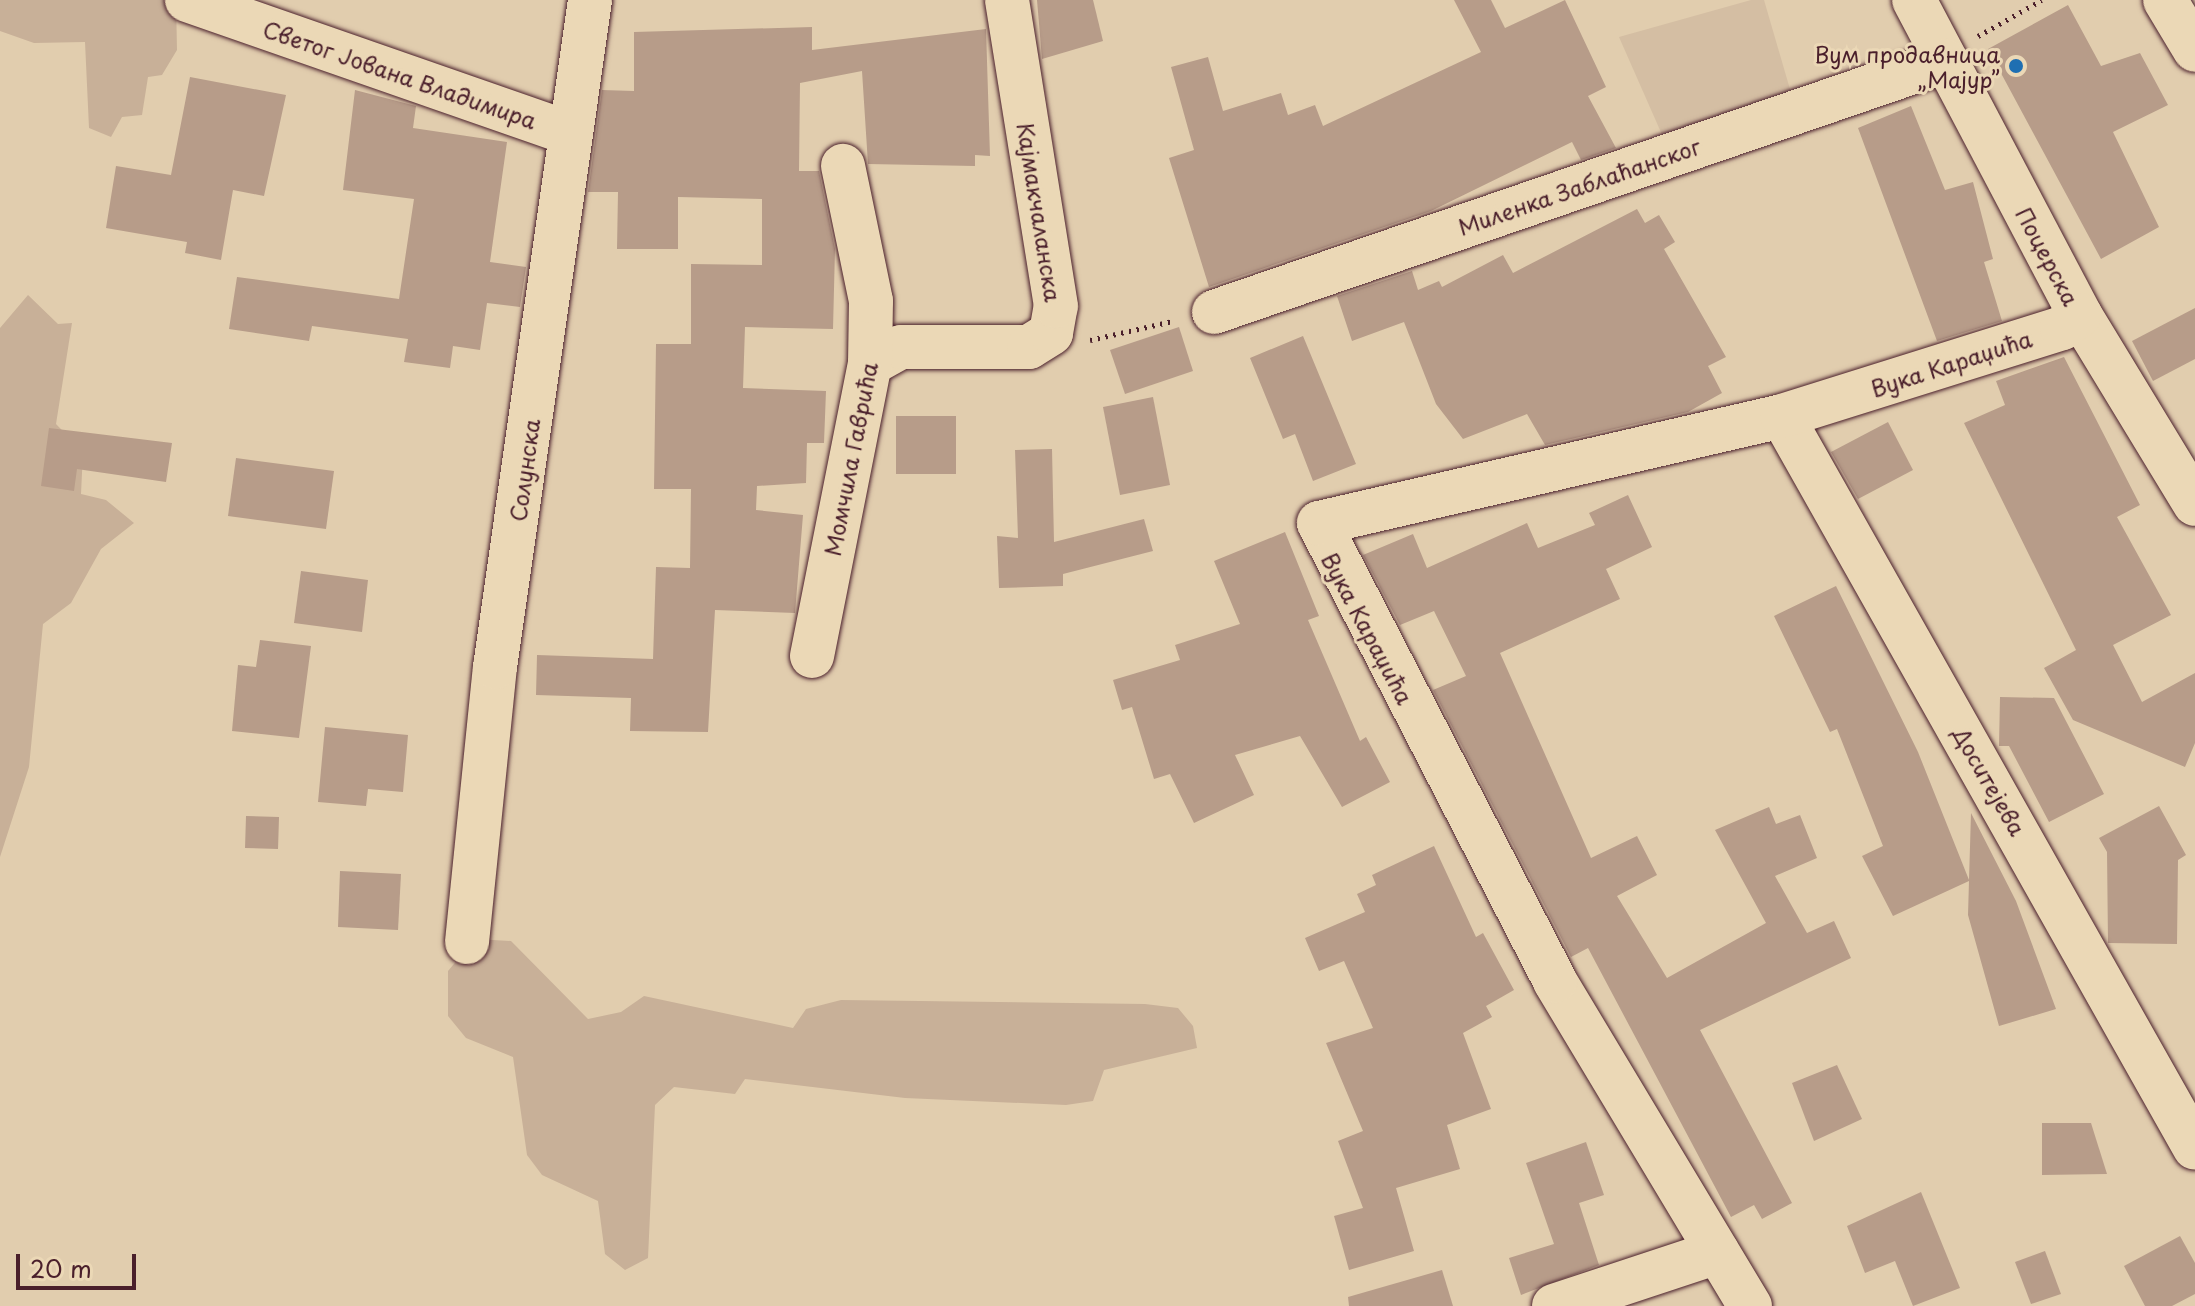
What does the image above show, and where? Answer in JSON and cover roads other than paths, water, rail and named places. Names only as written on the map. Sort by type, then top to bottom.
[{"type":"street","name":"Светог Јована Владимира","points":[[187,0],[567,132]]},
{"type":"street","name":"Солунска","points":[[467,942],[495,667],[567,132],[590,0]]},
{"type":"street","name":"Кајмакчаланска","points":[[870,364],[901,347],[1029,347],[1051,333],[1056,306],[1007,0]]},
{"type":"street","name":"Поцерска","points":[[1914,0],[2080,315],[2195,504]]},
{"type":"street","points":[[2165,0],[2195,50]]},
{"type":"street","name":"Миленка Заблаћанског","points":[[1214,312],[1944,58]]},
{"type":"street","name":"Момчила Гаврића","points":[[812,656],[870,364],[871,301],[843,166]]},
{"type":"street","name":"Вука Караџића","points":[[1750,1306],[1555,981],[1319,523],[1782,416],[2062,328],[2080,315]]},
{"type":"street","name":"Доситејева","points":[[1782,416],[2195,1148]]},
{"type":"street","points":[[1554,1306],[1717,1252]]},
{"type":"place","name":"Вум продавница „Мајур”","points":[[2016,66]]}]
